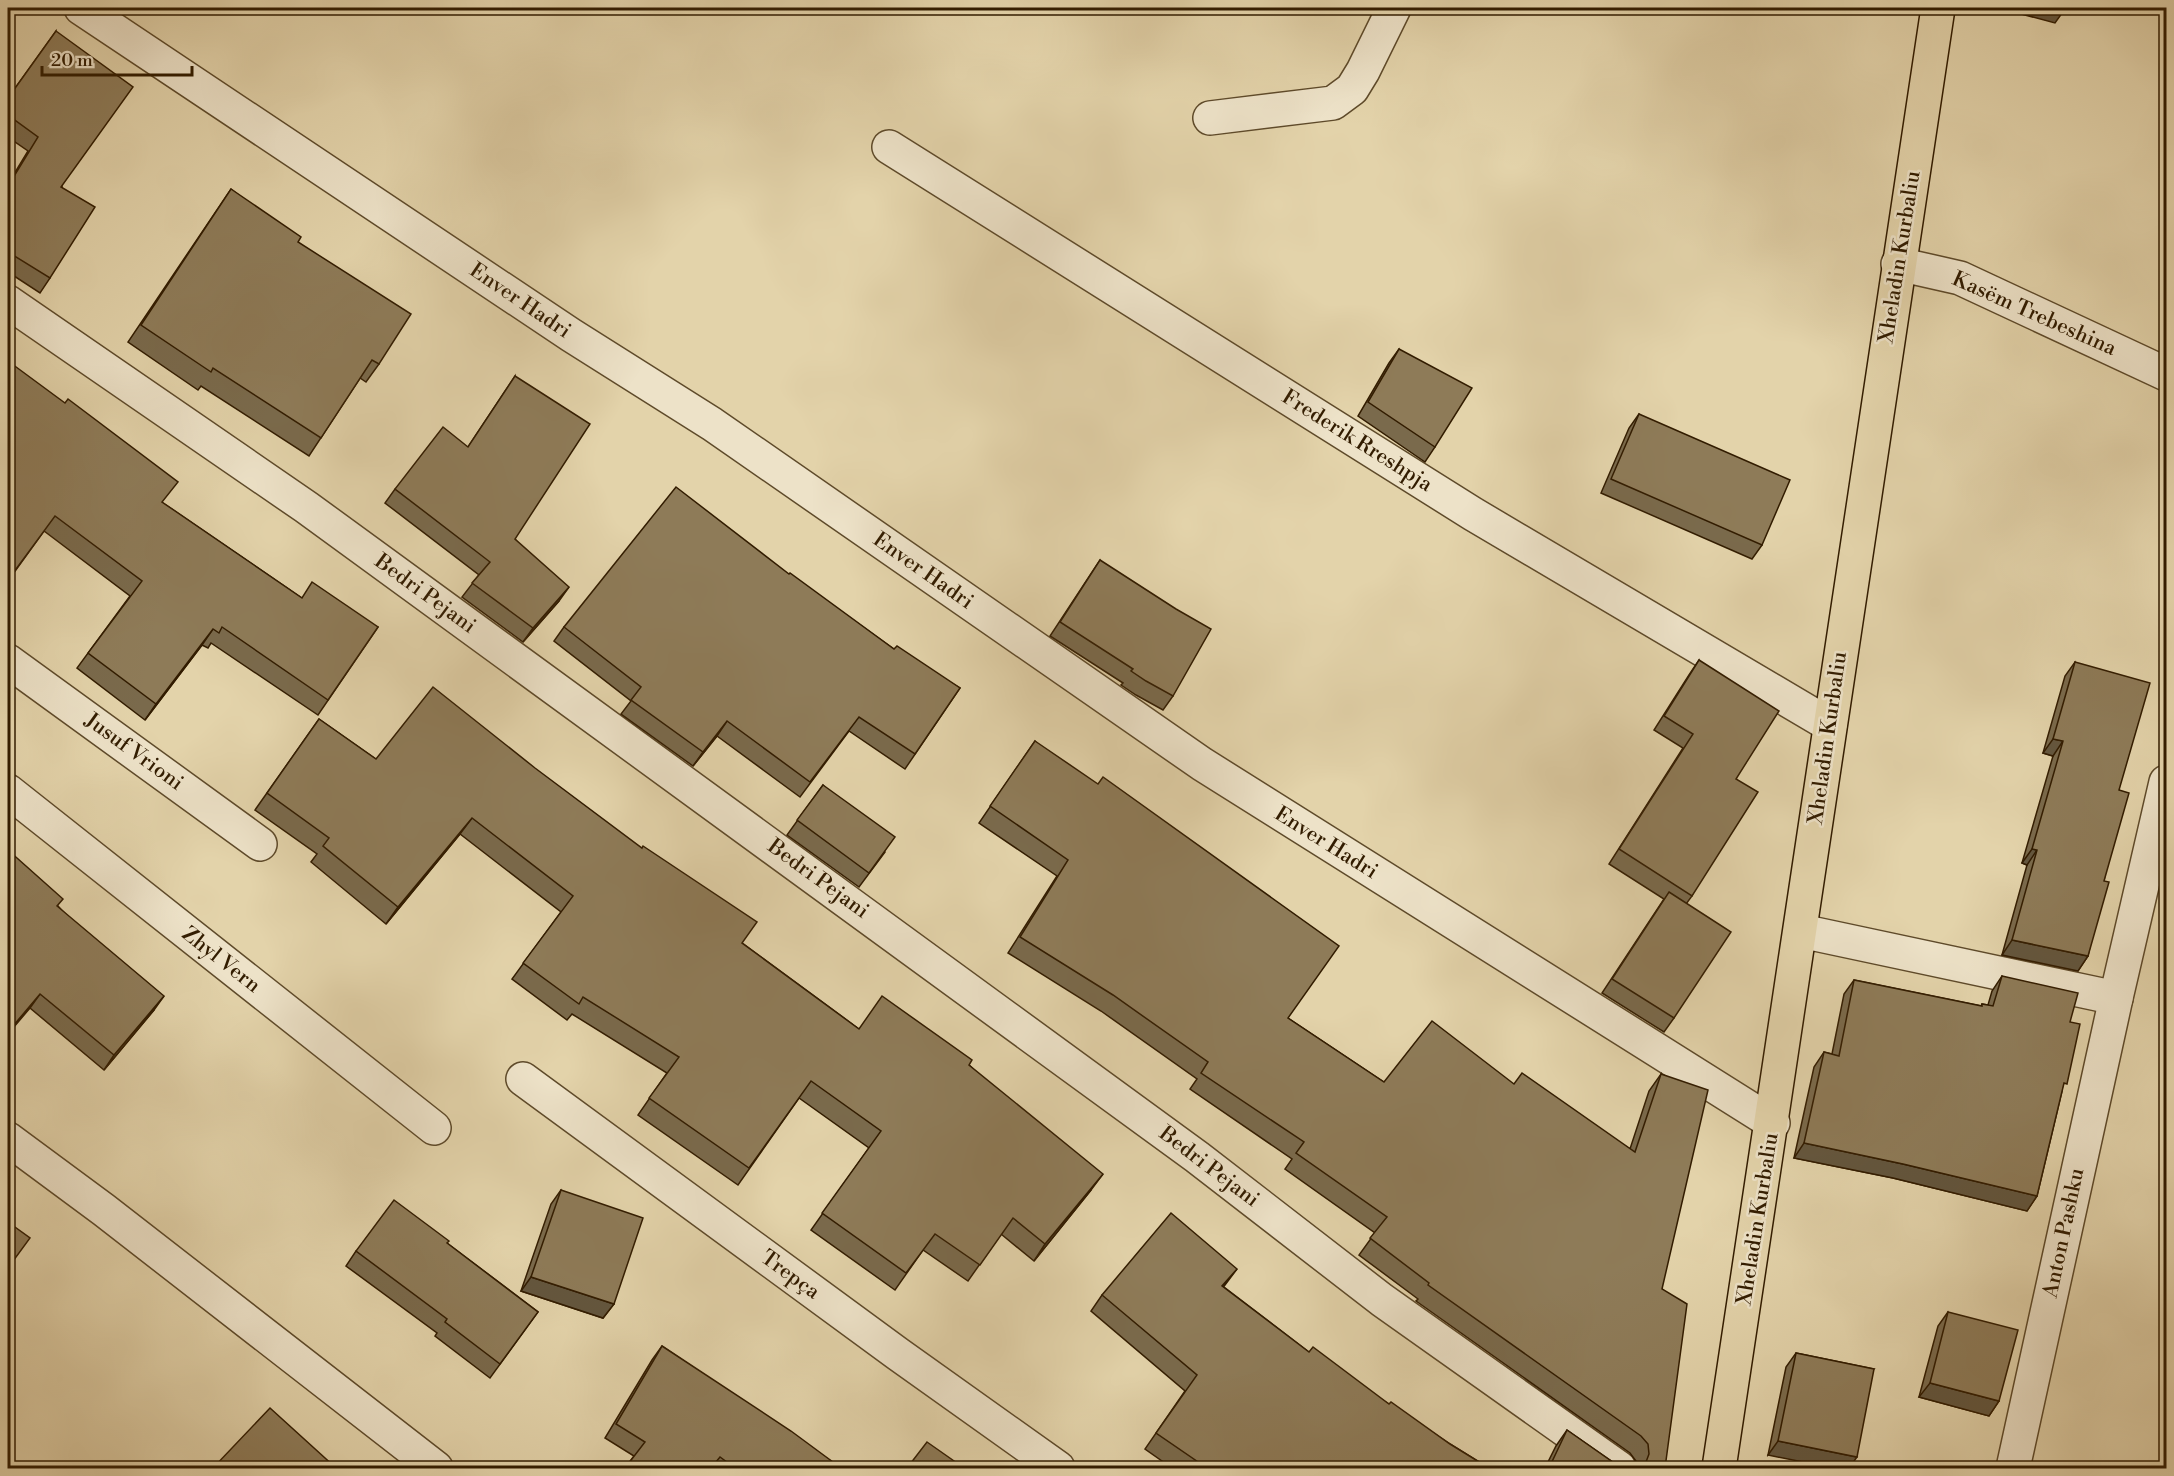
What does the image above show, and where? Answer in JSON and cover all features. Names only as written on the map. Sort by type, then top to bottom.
[{"type":"main road","name":"Xheladin Kurbaliu","points":[[1719,1468],[1773,1123],[1898,264],[1938,8]]},
{"type":"street","name":"Enver Hadri","points":[[81,8],[571,335],[712,424],[1202,764],[1773,1123]]},
{"type":"street","points":[[1210,118],[1333,103],[1352,89],[1364,71],[1394,8]]},
{"type":"street","name":"Frederik Rreshpja","points":[[889,147],[1473,514],[1830,724]]},
{"type":"street","name":"Kasëm Trebeshina","points":[[1898,264],[1960,278],[2166,374]]},
{"type":"street","name":"Bedri Pejani","points":[[8,302],[315,514],[1197,1157],[1382,1300],[1619,1468]]},
{"type":"street","name":"Jusuf Vrioni","points":[[8,661],[260,844]]},
{"type":"street","name":"Anton Pashku","points":[[2013,1468],[2166,782]]},
{"type":"street","name":"Zhyl Vern","points":[[8,791],[434,1128]]},
{"type":"street","points":[[1801,931],[2116,998]]},
{"type":"street","name":"Trepça","points":[[523,1079],[898,1354],[1058,1468]]},
{"type":"street","points":[[8,1140],[104,1210],[436,1468]]},
{"type":"building","points":[[56,31],[133,87],[61,187],[95,207],[50,278],[8,252],[8,186],[38,137],[8,115],[8,98]]},
{"type":"building","points":[[231,189],[301,237],[298,242],[411,314],[379,364],[372,360],[321,438],[213,368],[211,372],[141,325]]},
{"type":"building","points":[[1399,349],[1472,388],[1435,447],[1368,402]]},
{"type":"building","points":[[8,361],[65,403],[68,399],[178,482],[162,502],[302,598],[312,582],[378,627],[328,700],[222,627],[219,633],[213,629],[156,704],[88,653],[142,581],[55,516],[8,580]]},
{"type":"building","points":[[515,376],[590,424],[515,539],[569,587],[533,628],[472,583],[490,562],[395,489],[443,427],[468,447]]},
{"type":"building","points":[[1639,414],[1790,480],[1762,545],[1611,479]]},
{"type":"building","points":[[676,487],[789,574],[894,649],[897,646],[960,688],[915,754],[859,717],[810,782],[727,721],[703,752],[631,700],[641,687],[564,627]]},
{"type":"building","points":[[1100,560],[1211,629],[1173,696],[1146,681],[1131,671],[1133,669],[1060,622]]},
{"type":"building","points":[[1699,660],[1779,711],[1736,779],[1758,792],[1692,896],[1619,849],[1693,734],[1664,716]]},
{"type":"building","points":[[2075,662],[2150,683],[2119,790],[2129,793],[2104,881],[2109,882],[2088,956],[2012,940],[2037,850],[2032,849],[2063,741],[2053,739]]},
{"type":"building","points":[[433,687],[535,768],[642,848],[643,846],[757,922],[742,943],[859,1029],[882,996],[972,1060],[969,1065],[1103,1174],[1045,1244],[1013,1218],[980,1265],[935,1234],[906,1273],[822,1213],[881,1131],[811,1081],[749,1168],[649,1098],[679,1057],[583,997],[579,1004],[523,963],[573,896],[472,818],[398,907],[323,846],[329,838],[267,793],[319,719],[376,759]]},
{"type":"building","points":[[1035,741],[1098,784],[1103,777],[1339,946],[1288,1018],[1384,1082],[1432,1021],[1514,1084],[1522,1073],[1635,1152],[1661,1074],[1708,1090],[1662,1289],[1687,1304],[1665,1468],[1638,1468],[1646,1462],[1649,1454],[1648,1444],[1641,1436],[1428,1285],[1429,1283],[1370,1238],[1387,1217],[1296,1153],[1304,1142],[1201,1073],[1208,1062],[1113,995],[1020,937],[1068,860],[990,806]]},
{"type":"building","points":[[823,785],[895,837],[869,873],[797,820]]},
{"type":"building","points":[[8,850],[63,899],[57,906],[164,996],[114,1055],[40,994],[8,1032]]},
{"type":"building","points":[[1669,892],[1731,932],[1674,1018],[1612,979]]},
{"type":"building","points":[[2002,976],[2078,993],[2070,1022],[2080,1024],[2067,1084],[2064,1083],[2037,1196],[1804,1143],[1824,1052],[1839,1056],[1854,980],[1982,1006],[1982,1004],[1993,1006]]},
{"type":"building","points":[[561,1190],[643,1218],[614,1304],[531,1277]]},
{"type":"building","points":[[394,1200],[538,1312],[500,1364],[445,1322],[447,1319],[356,1251]]},
{"type":"building","points":[[1171,1213],[1237,1269],[1222,1286],[1309,1352],[1313,1347],[1389,1404],[1391,1402],[1450,1444],[1489,1468],[1207,1468],[1156,1433],[1197,1375],[1102,1295]]},
{"type":"building","points":[[8,1222],[30,1238],[8,1268]]},
{"type":"building","points":[[1948,1312],[2018,1330],[1999,1401],[1930,1383]]},
{"type":"building","points":[[662,1346],[791,1431],[841,1468],[735,1468],[720,1457],[711,1468],[625,1468],[645,1442],[616,1424]]},
{"type":"building","points":[[1796,1353],[1874,1369],[1857,1457],[1778,1441]]},
{"type":"building","points":[[270,1408],[336,1468],[213,1468]]},
{"type":"building","points":[[1567,1430],[1620,1467],[1623,1468],[1549,1468]]},
{"type":"building","points":[[927,1442],[964,1468],[907,1468]]}]
